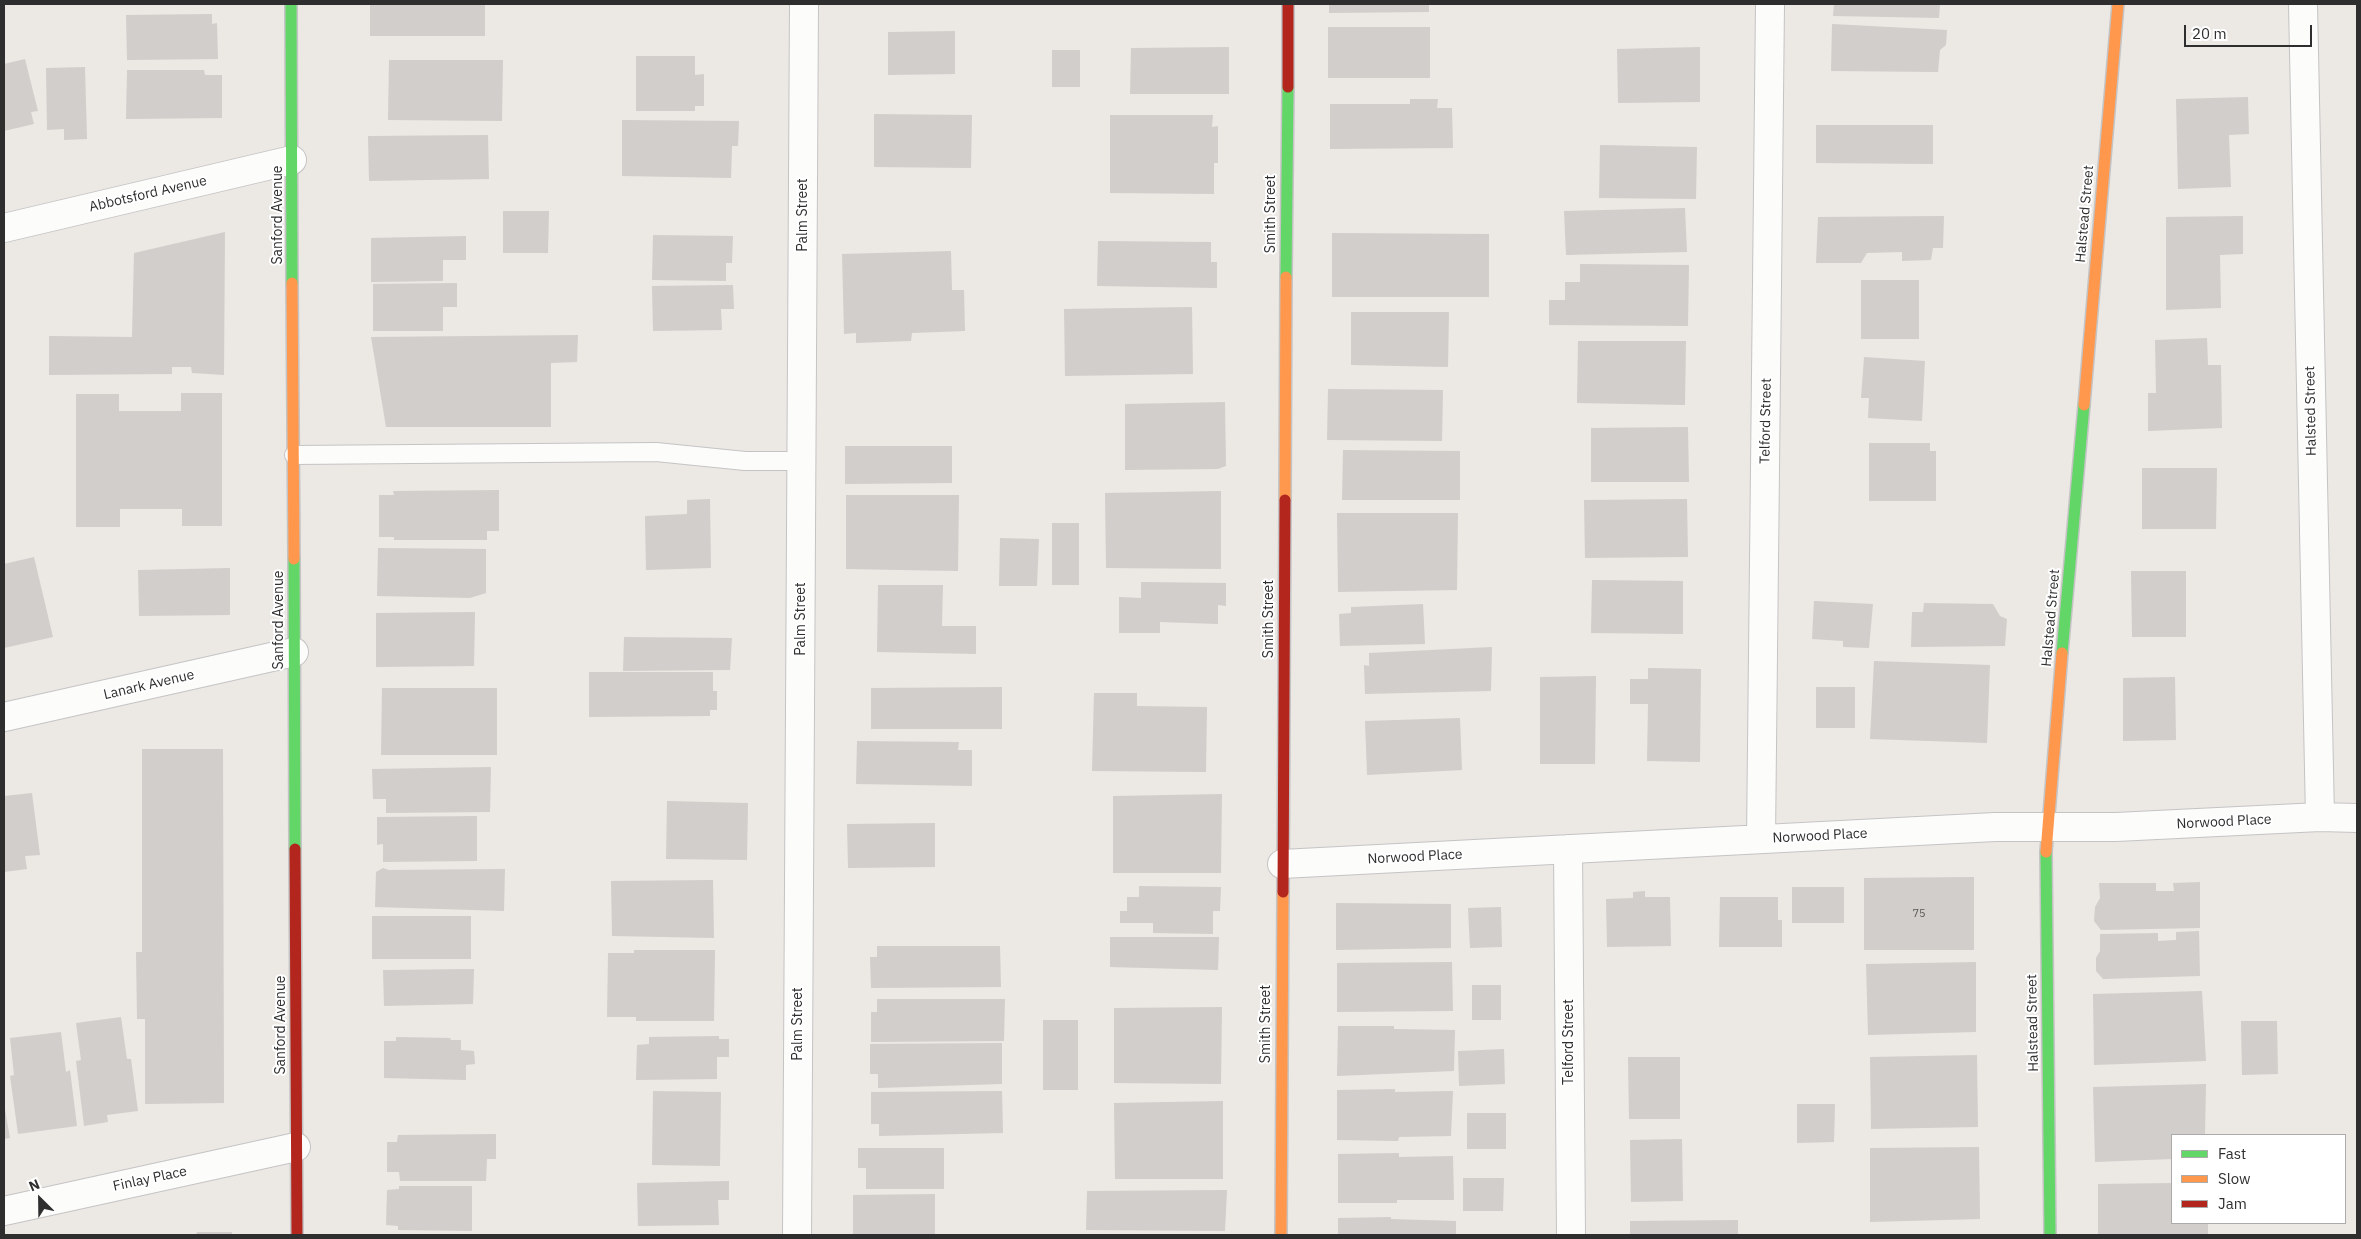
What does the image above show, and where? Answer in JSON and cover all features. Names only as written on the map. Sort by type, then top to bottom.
[{"type":"street","name":"Sanford Avenue","points":[[291,4],[297,1235]]},
{"type":"street","name":"Palm Street","points":[[797,1235],[804,4]]},
{"type":"street","name":"Smith Street","points":[[1281,1235],[1288,4]]},
{"type":"street","name":"Telford Street","points":[[1761,839],[1770,4]]},
{"type":"street","name":"Halstead Street","points":[[2050,1235],[2048,827],[2118,4]]},
{"type":"street","name":"Halsted Street","points":[[2303,4],[2320,818]]},
{"type":"street","name":"Abbotsford Avenue","points":[[4,228],[292,160]]},
{"type":"street","name":"Lanark Avenue","points":[[4,717],[294,652]]},
{"type":"street","name":"Norwood Place","points":[[1282,864],[1995,827],[2116,827],[2357,818]]},
{"type":"street","name":"Telford Street","points":[[1568,849],[1571,1235]]},
{"type":"street","name":"Finlay Place","points":[[4,1211],[296,1147]]},
{"type":"lane","points":[[294,455],[656,452],[745,461],[802,461]]},
{"type":"building","points":[[370,4],[485,4],[485,36],[370,36]]},
{"type":"building","points":[[1329,4],[1429,4],[1429,12],[1329,13]]},
{"type":"building","points":[[1834,4],[1940,4],[1939,18],[1833,16]]},
{"type":"building","points":[[212,14],[212,24],[217,23],[218,59],[127,60],[126,15]]},
{"type":"building","points":[[1832,24],[1947,30],[1946,45],[1940,50],[1938,72],[1831,71]]},
{"type":"building","points":[[1328,27],[1430,27],[1430,78],[1328,78]]},
{"type":"building","points":[[955,31],[955,74],[888,75],[888,32]]},
{"type":"building","points":[[1229,47],[1229,94],[1130,94],[1131,48]]},
{"type":"building","points":[[1700,47],[1700,102],[1618,103],[1617,49]]},
{"type":"building","points":[[1052,50],[1080,50],[1080,87],[1052,87]]},
{"type":"building","points":[[636,56],[695,56],[695,75],[704,74],[704,106],[695,106],[695,111],[636,111]]},
{"type":"building","points":[[25,59],[38,111],[31,112],[34,124],[4,131],[4,64]]},
{"type":"building","points":[[389,60],[503,60],[502,121],[388,120]]},
{"type":"building","points":[[85,67],[87,139],[64,140],[64,129],[47,130],[46,68]]},
{"type":"building","points":[[127,70],[204,70],[205,75],[222,75],[222,118],[126,119]]},
{"type":"building","points":[[2248,97],[2249,134],[2229,135],[2231,187],[2178,189],[2176,99]]},
{"type":"building","points":[[1410,99],[1438,99],[1437,108],[1452,108],[1453,148],[1330,149],[1330,104],[1410,104]]},
{"type":"building","points":[[874,114],[972,115],[971,168],[874,167]]},
{"type":"building","points":[[1110,115],[1213,115],[1212,127],[1218,126],[1218,163],[1214,163],[1214,194],[1110,193]]},
{"type":"building","points":[[622,120],[739,121],[738,146],[732,146],[731,178],[622,176]]},
{"type":"building","points":[[1816,125],[1933,125],[1933,164],[1816,163]]},
{"type":"building","points":[[488,135],[489,179],[369,181],[368,136]]},
{"type":"building","points":[[1600,145],[1697,147],[1696,199],[1599,198]]},
{"type":"building","points":[[1685,208],[1687,252],[1566,255],[1564,211]]},
{"type":"building","points":[[503,211],[549,211],[548,253],[503,253]]},
{"type":"building","points":[[1944,216],[1943,248],[1933,248],[1931,260],[1902,261],[1902,252],[1867,253],[1861,263],[1816,263],[1818,217]]},
{"type":"building","points":[[2243,216],[2243,254],[2220,255],[2221,308],[2166,310],[2166,217]]},
{"type":"building","points":[[225,232],[224,375],[192,373],[191,367],[172,367],[172,374],[49,375],[49,336],[132,337],[134,253]]},
{"type":"building","points":[[1332,233],[1489,234],[1489,297],[1332,297]]},
{"type":"building","points":[[653,235],[733,236],[732,263],[726,263],[726,281],[652,280]]},
{"type":"building","points":[[466,236],[466,260],[443,260],[443,281],[371,282],[371,238]]},
{"type":"building","points":[[1098,241],[1211,242],[1211,262],[1217,262],[1217,288],[1097,286]]},
{"type":"building","points":[[951,251],[952,290],[964,290],[965,331],[912,333],[911,341],[856,343],[856,333],[844,334],[842,254]]},
{"type":"building","points":[[1580,264],[1689,265],[1688,326],[1549,325],[1549,300],[1565,300],[1565,282],[1580,282]]},
{"type":"building","points":[[1861,280],[1919,280],[1919,339],[1861,339]]},
{"type":"building","points":[[457,283],[457,307],[443,307],[443,331],[373,331],[373,284]]},
{"type":"building","points":[[733,285],[734,309],[721,309],[722,330],[653,331],[652,286]]},
{"type":"building","points":[[1192,307],[1193,374],[1065,376],[1064,309]]},
{"type":"building","points":[[1351,312],[1449,312],[1448,367],[1351,365]]},
{"type":"building","points":[[578,335],[577,362],[551,363],[551,427],[386,427],[371,337]]},
{"type":"building","points":[[2207,338],[2208,365],[2221,365],[2222,428],[2148,431],[2148,393],[2156,393],[2155,340]]},
{"type":"building","points":[[1578,341],[1686,341],[1685,405],[1577,403]]},
{"type":"building","points":[[1864,357],[1925,361],[1922,421],[1868,418],[1869,398],[1861,398]]},
{"type":"building","points":[[1328,389],[1443,390],[1442,441],[1327,440]]},
{"type":"building","points":[[181,393],[222,393],[222,526],[182,526],[182,509],[120,509],[120,527],[76,527],[76,394],[119,394],[119,411],[181,411]]},
{"type":"building","points":[[1225,402],[1226,466],[1218,469],[1125,470],[1125,404]]},
{"type":"building","points":[[1688,427],[1689,482],[1591,482],[1591,428]]},
{"type":"building","points":[[1869,443],[1930,443],[1930,451],[1936,451],[1936,501],[1869,501]]},
{"type":"building","points":[[845,446],[952,446],[952,483],[845,484]]},
{"type":"building","points":[[1343,450],[1460,451],[1460,500],[1342,500]]},
{"type":"building","points":[[2142,468],[2217,468],[2216,529],[2142,529]]},
{"type":"building","points":[[499,490],[499,531],[487,531],[487,540],[394,540],[394,537],[379,537],[379,495],[394,495],[393,491]]},
{"type":"building","points":[[1221,491],[1221,569],[1106,568],[1105,493]]},
{"type":"building","points":[[846,495],[959,495],[958,571],[846,569]]},
{"type":"building","points":[[710,499],[711,568],[646,570],[645,516],[687,514],[687,500]]},
{"type":"building","points":[[1687,499],[1688,557],[1585,558],[1584,500]]},
{"type":"building","points":[[1337,513],[1458,513],[1457,590],[1338,592]]},
{"type":"building","points":[[1052,523],[1079,523],[1079,585],[1052,585]]},
{"type":"building","points":[[1000,538],[1039,539],[1037,586],[999,586]]},
{"type":"building","points":[[378,548],[486,549],[486,593],[470,598],[377,596]]},
{"type":"building","points":[[34,557],[53,637],[4,648],[4,564]]},
{"type":"building","points":[[230,568],[230,615],[139,616],[138,570]]},
{"type":"building","points":[[2131,571],[2186,571],[2186,637],[2132,637]]},
{"type":"building","points":[[1592,580],[1683,581],[1683,634],[1591,633]]},
{"type":"building","points":[[1141,582],[1226,583],[1226,606],[1218,605],[1218,624],[1160,622],[1160,633],[1119,633],[1119,597],[1141,598]]},
{"type":"building","points":[[878,585],[943,585],[942,626],[976,626],[976,654],[877,652]]},
{"type":"building","points":[[1814,601],[1873,604],[1869,648],[1843,647],[1843,641],[1812,639]]},
{"type":"building","points":[[1924,603],[1993,604],[2000,616],[2007,619],[2005,646],[1911,647],[1912,612],[1923,612]]},
{"type":"building","points":[[1423,604],[1425,644],[1340,646],[1339,614],[1351,613],[1351,607]]},
{"type":"building","points":[[475,612],[474,666],[376,667],[376,613]]},
{"type":"building","points":[[624,637],[732,638],[730,670],[623,671]]},
{"type":"building","points":[[1492,647],[1491,691],[1365,694],[1364,665],[1369,666],[1369,653]]},
{"type":"building","points":[[1874,661],[1990,665],[1987,743],[1870,739]]},
{"type":"building","points":[[1648,668],[1701,669],[1700,762],[1647,761],[1648,704],[1630,704],[1630,679],[1648,679]]},
{"type":"building","points":[[589,672],[713,672],[713,691],[717,691],[717,710],[710,710],[710,716],[589,717]]},
{"type":"building","points":[[1596,676],[1595,764],[1540,764],[1540,677]]},
{"type":"building","points":[[2175,677],[2176,740],[2123,741],[2123,678]]},
{"type":"building","points":[[1002,687],[1002,729],[871,729],[871,688]]},
{"type":"building","points":[[1816,687],[1855,687],[1855,728],[1816,728]]},
{"type":"building","points":[[382,688],[497,688],[497,755],[381,755]]},
{"type":"building","points":[[1094,693],[1137,693],[1137,706],[1207,707],[1206,772],[1092,771]]},
{"type":"building","points":[[1460,718],[1462,770],[1367,775],[1365,721]]},
{"type":"building","points":[[857,741],[959,742],[958,750],[972,750],[972,786],[856,784]]},
{"type":"building","points":[[142,749],[223,749],[224,1103],[145,1104],[145,1019],[137,1019],[136,952],[142,952]]},
{"type":"building","points":[[491,767],[490,812],[386,813],[386,799],[373,799],[372,769]]},
{"type":"building","points":[[32,793],[40,855],[25,856],[27,869],[4,872],[4,796]]},
{"type":"building","points":[[1222,794],[1221,873],[1113,873],[1113,796]]},
{"type":"building","points":[[667,801],[748,803],[747,860],[666,859]]},
{"type":"building","points":[[477,816],[477,861],[383,862],[383,844],[377,845],[377,817]]},
{"type":"building","points":[[935,823],[935,867],[848,868],[847,824]]},
{"type":"building","points":[[383,868],[389,870],[505,869],[504,911],[375,907],[376,872]]},
{"type":"building","points":[[1974,877],[1974,950],[1864,950],[1864,878]]},
{"type":"building","points":[[713,880],[714,938],[612,936],[611,881]]},
{"type":"building","points":[[2200,882],[2200,928],[2101,930],[2094,921],[2095,907],[2100,898],[2099,883],[2156,883],[2156,891],[2174,891],[2173,883]]},
{"type":"building","points":[[1139,886],[1221,887],[1220,911],[1213,911],[1213,934],[1153,933],[1153,923],[1120,923],[1120,911],[1127,911],[1127,897],[1139,897]]},
{"type":"building","points":[[1792,887],[1844,887],[1844,923],[1792,923]]},
{"type":"building","points":[[1645,891],[1645,897],[1670,897],[1671,946],[1607,947],[1606,899],[1633,898],[1633,892]]},
{"type":"building","points":[[1720,897],[1778,897],[1778,920],[1782,920],[1782,947],[1719,947]]},
{"type":"building","points":[[1336,903],[1451,904],[1451,948],[1336,950]]},
{"type":"building","points":[[1501,907],[1502,947],[1470,948],[1468,908]]},
{"type":"building","points":[[372,916],[471,916],[471,959],[372,959]]},
{"type":"building","points":[[2199,931],[2200,976],[2103,979],[2096,971],[2096,958],[2100,951],[2100,934],[2158,933],[2158,941],[2176,940],[2176,932]]},
{"type":"building","points":[[1110,937],[1219,937],[1218,970],[1110,967]]},
{"type":"building","points":[[877,946],[1000,946],[1001,987],[871,988],[870,957],[877,957]]},
{"type":"building","points":[[634,950],[715,950],[714,1021],[636,1021],[636,1017],[607,1017],[608,953],[634,953]]},
{"type":"building","points":[[1452,962],[1453,1011],[1337,1012],[1337,963]]},
{"type":"building","points":[[1976,962],[1976,1032],[1868,1035],[1866,964]]},
{"type":"building","points":[[474,969],[473,1004],[384,1006],[383,970]]},
{"type":"building","points":[[1472,985],[1501,985],[1501,1020],[1472,1020]]},
{"type":"building","points":[[2202,991],[2206,1061],[2094,1065],[2093,994]]},
{"type":"building","points":[[877,999],[1005,999],[1004,1041],[871,1042],[871,1012],[877,1012]]},
{"type":"building","points":[[1222,1007],[1221,1084],[1114,1083],[1114,1008]]},
{"type":"building","points":[[121,1017],[127,1059],[131,1059],[138,1111],[107,1115],[108,1122],[84,1126],[76,1061],[81,1060],[76,1023]]},
{"type":"building","points":[[1043,1020],[1078,1020],[1078,1090],[1043,1090]]},
{"type":"building","points":[[2241,1021],[2277,1021],[2278,1074],[2242,1075]]},
{"type":"building","points":[[1338,1026],[1394,1026],[1394,1029],[1455,1030],[1454,1071],[1337,1076]]},
{"type":"building","points":[[61,1032],[66,1072],[70,1070],[77,1126],[18,1134],[10,1076],[14,1075],[10,1038]]},
{"type":"building","points":[[719,1036],[719,1039],[729,1039],[729,1057],[717,1057],[717,1079],[636,1080],[637,1045],[649,1044],[649,1037]]},
{"type":"building","points":[[396,1037],[461,1040],[461,1050],[474,1051],[475,1064],[466,1065],[466,1080],[384,1078],[384,1041],[396,1041]]},
{"type":"building","points":[[1002,1043],[1002,1084],[878,1088],[878,1074],[870,1074],[870,1044]]},
{"type":"building","points":[[1504,1049],[1505,1084],[1459,1086],[1458,1051]]},
{"type":"building","points":[[1977,1055],[1978,1127],[1871,1129],[1870,1057]]},
{"type":"building","points":[[1628,1057],[1680,1057],[1680,1119],[1629,1119]]},
{"type":"building","points":[[2206,1084],[2205,1134],[2171,1134],[2171,1159],[2095,1162],[2093,1087]]},
{"type":"building","points":[[1395,1089],[1395,1092],[1453,1091],[1451,1136],[1399,1137],[1398,1141],[1337,1140],[1337,1090]]},
{"type":"building","points":[[653,1091],[721,1092],[720,1166],[652,1165]]},
{"type":"building","points":[[1002,1091],[1003,1133],[879,1136],[879,1124],[871,1124],[871,1092]]},
{"type":"building","points":[[1223,1101],[1223,1179],[1115,1179],[1114,1103]]},
{"type":"building","points":[[4,1104],[10,1138],[4,1139]]},
{"type":"building","points":[[1797,1104],[1835,1104],[1834,1142],[1797,1143]]},
{"type":"building","points":[[1467,1113],[1506,1113],[1506,1149],[1467,1149]]},
{"type":"building","points":[[496,1134],[496,1159],[487,1159],[486,1181],[400,1181],[399,1172],[387,1172],[387,1142],[397,1142],[398,1135]]},
{"type":"building","points":[[1682,1139],[1683,1201],[1631,1202],[1630,1140]]},
{"type":"building","points":[[1979,1147],[1980,1219],[1870,1222],[1870,1148]]},
{"type":"building","points":[[858,1148],[944,1148],[944,1189],[866,1189],[866,1168],[858,1168]]},
{"type":"building","points":[[1399,1153],[1399,1157],[1453,1156],[1454,1200],[1397,1200],[1397,1203],[1338,1203],[1338,1154]]},
{"type":"building","points":[[1463,1178],[1504,1178],[1503,1211],[1463,1211]]},
{"type":"building","points":[[729,1181],[729,1200],[718,1200],[719,1225],[638,1226],[637,1183]]},
{"type":"building","points":[[2171,1183],[2171,1224],[2208,1224],[2208,1235],[2098,1235],[2098,1184]]},
{"type":"building","points":[[399,1186],[472,1186],[472,1231],[398,1230],[398,1226],[386,1225],[387,1190],[399,1189]]},
{"type":"building","points":[[1227,1190],[1225,1231],[1086,1230],[1087,1191]]},
{"type":"building","points":[[935,1194],[935,1235],[853,1235],[853,1195]]},
{"type":"building","points":[[1391,1217],[1391,1219],[1456,1221],[1456,1235],[1338,1235],[1338,1218]]},
{"type":"building","points":[[1738,1220],[1738,1235],[1630,1235],[1630,1221]]},
{"type":"building","points":[[197,1232],[232,1232],[232,1235],[196,1235]]},
{"type":"traffic: fast","points":[[291,4],[292,283]]},
{"type":"traffic: fast","points":[[1286,277],[1288,87]]},
{"type":"traffic: fast","points":[[2062,653],[2084,405]]},
{"type":"traffic: fast","points":[[294,559],[295,849]]},
{"type":"traffic: fast","points":[[2046,852],[2050,1235]]},
{"type":"traffic: slow","points":[[2084,405],[2118,4]]},
{"type":"traffic: slow","points":[[1285,500],[1286,277]]},
{"type":"traffic: slow","points":[[292,283],[294,559]]},
{"type":"traffic: slow","points":[[2046,852],[2062,653]]},
{"type":"traffic: slow","points":[[1281,1235],[1283,892]]},
{"type":"traffic: jam","points":[[1288,4],[1288,87]]},
{"type":"traffic: jam","points":[[1283,892],[1285,500]]},
{"type":"traffic: jam","points":[[295,849],[297,1235]]}]
